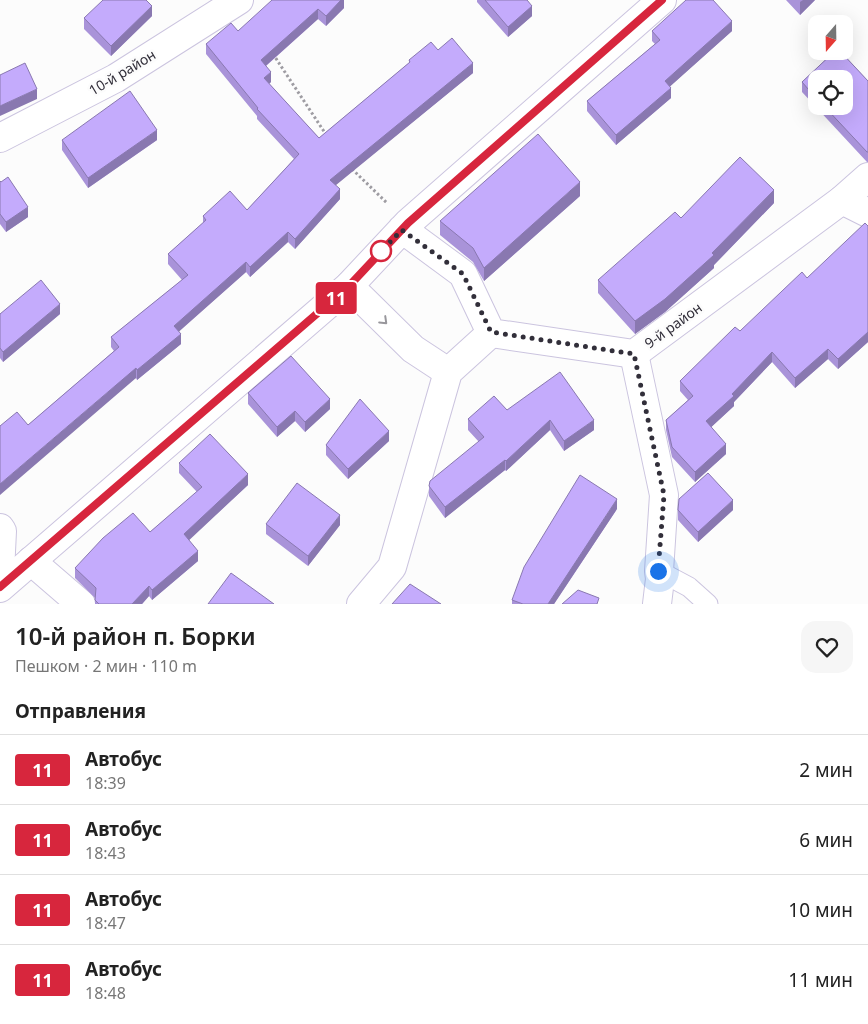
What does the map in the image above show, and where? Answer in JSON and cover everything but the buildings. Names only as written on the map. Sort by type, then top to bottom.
[{"type":"street","name":"10-й район","points":[[0,138],[116,78],[240,0]]},
{"type":"street","points":[[0,588],[349,286],[405,226],[662,0]]},
{"type":"street","name":"9-й район","points":[[657,604],[664,495],[634,354],[842,200],[868,177]]},
{"type":"street","points":[[842,200],[868,213]]},
{"type":"street","points":[[405,226],[463,274],[491,332]]},
{"type":"street","points":[[349,286],[413,349],[448,372]]},
{"type":"street","points":[[491,332],[634,354]]},
{"type":"street","points":[[362,604],[392,568],[448,372],[491,332]]},
{"type":"street","points":[[0,528],[2,530],[0,572]]},
{"type":"street","points":[[31,562],[81,604]]},
{"type":"lane","points":[[658,571],[689,587],[708,604]]},
{"type":"path","points":[[270,50],[333,144]]},
{"type":"path","points":[[348,165],[405,226]]},
{"type":"bus line","name":"11","points":[[0,587],[349,286],[408,223],[662,0]]},
{"type":"route","points":[[381,251],[376,256],[402,230],[463,274],[491,332],[634,354],[664,495],[658,571]]}]
